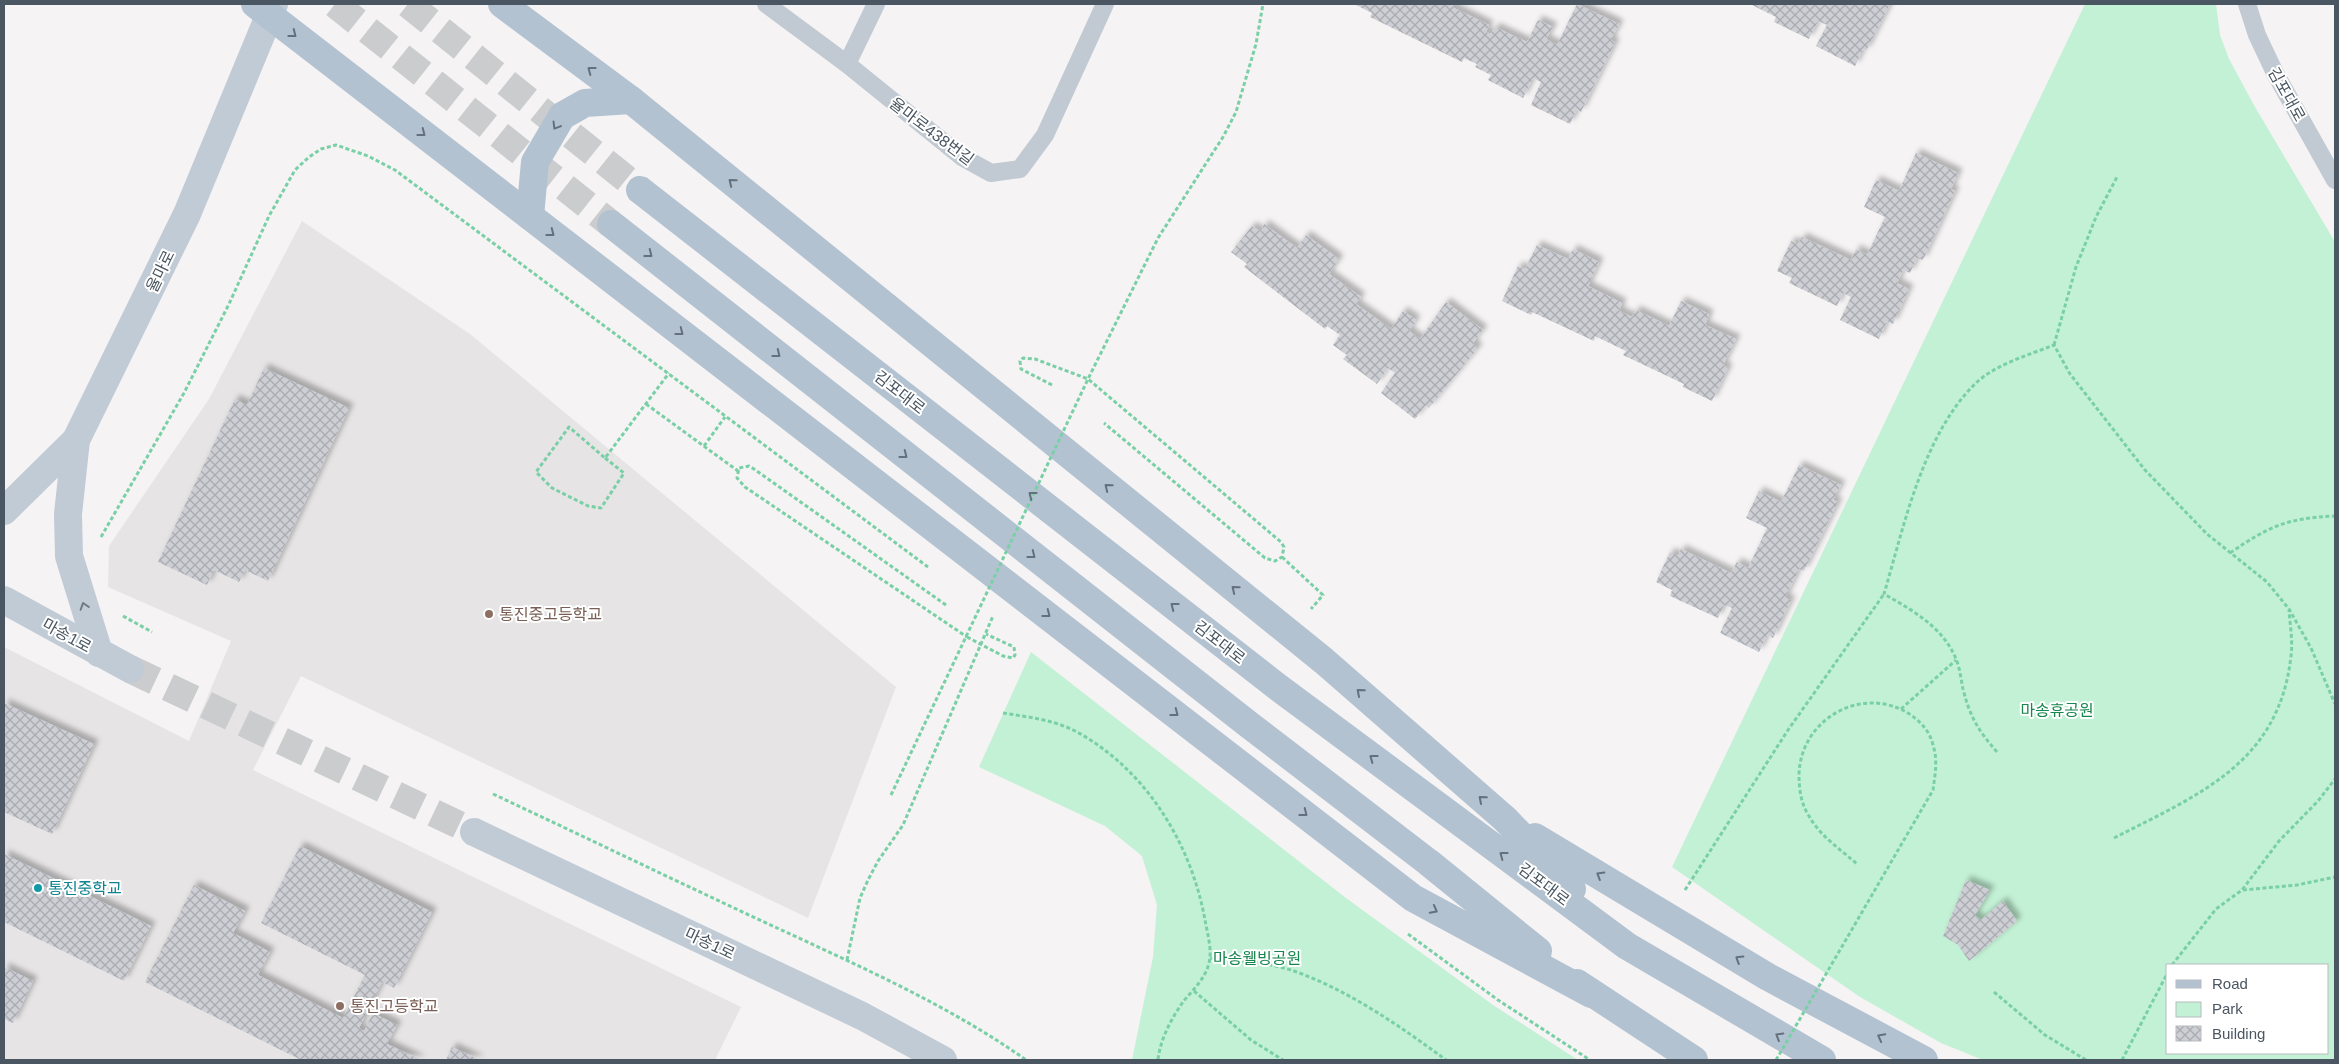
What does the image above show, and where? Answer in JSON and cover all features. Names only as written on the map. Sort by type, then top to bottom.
[{"type":"main road","points":[[502,4],[632,100],[1324,661],[1505,819],[1627,946]]},
{"type":"main road","points":[[266,7],[530,216],[1413,898],[1591,994],[1694,1060]]},
{"type":"main road","points":[[530,216],[535,162],[562,116],[585,103],[632,100]]},
{"type":"main road","name":"김포대로","points":[[640,190],[1280,688],[1627,946],[1822,1060]]},
{"type":"main road","points":[[611,224],[1232,712],[1428,862],[1591,994]]},
{"type":"main road","points":[[1505,819],[1768,977],[1924,1060]]},
{"type":"street","name":"율마로","points":[[4,511],[76,440],[187,214],[266,7]]},
{"type":"street","points":[[76,440],[68,514],[69,556],[100,653]]},
{"type":"street","name":"마송1로","points":[[4,600],[130,668]]},
{"type":"street","name":"마송1로","points":[[474,832],[862,1016],[943,1060]]},
{"type":"lane","name":"율마로438번길","points":[[766,4],[846,64],[962,158],[991,173],[1020,168],[1045,135],[1105,4]]},
{"type":"lane","points":[[846,64],[876,4]]},
{"type":"lane","name":"김포대로","points":[[2247,4],[2257,35],[2275,73],[2335,180]]},
{"type":"path","points":[[891,795],[1088,379],[1158,238],[1223,137],[1236,112],[1256,44],[1263,4]]},
{"type":"path","points":[[99,545],[141,466],[184,393],[269,216],[295,170],[321,149],[336,145],[347,148],[395,170],[669,373],[725,417],[704,446]]},
{"type":"path","points":[[2117,177],[2096,218],[2076,268],[2054,345],[2070,374],[2145,470],[2184,512],[2230,553],[2267,582],[2289,609],[2312,648],[2335,704]]},
{"type":"path","points":[[1683,893],[1788,730],[1884,594],[1914,489],[1932,448],[1955,409],[1977,383],[2005,365],[2054,345]]},
{"type":"path","points":[[1052,385],[1021,369],[1020,361],[1023,358],[1035,359],[1088,379],[1281,542],[1284,548],[1282,557],[1275,561],[1265,558],[1104,423]]},
{"type":"path","points":[[605,458],[669,373]]},
{"type":"path","points":[[646,404],[738,471]]},
{"type":"path","points":[[568,427],[605,458],[624,473],[601,508],[588,506],[552,488],[536,472],[568,427]]},
{"type":"path","points":[[946,604],[749,466],[739,468],[737,478],[745,487],[967,636],[1003,656],[1013,658],[1016,650],[1014,647],[986,634]]},
{"type":"path","points":[[2230,553],[2256,535],[2280,524],[2304,517],[2335,516]]},
{"type":"path","points":[[1282,557],[1323,595],[1305,616]]},
{"type":"path","points":[[1884,594],[1936,628],[1956,659],[1970,716],[1979,732],[1997,752]]},
{"type":"path","points":[[2114,838],[2212,785],[2249,755],[2270,726],[2285,690],[2292,654],[2289,609]]},
{"type":"path","points":[[121,614],[152,632]]},
{"type":"path","points":[[846,960],[860,898],[878,861],[903,824],[993,616]]},
{"type":"path","points":[[1901,709],[1956,659]]},
{"type":"path","points":[[1776,1060],[1907,838],[1933,790],[1936,766],[1933,744],[1922,723],[1901,709],[1876,703],[1854,704],[1834,713],[1818,727],[1806,742],[1799,763],[1799,789],[1808,815],[1823,835],[1857,864]]},
{"type":"path","points":[[1003,713],[1040,719],[1076,731],[1117,760],[1168,819],[1191,867],[1202,905],[1210,958],[1200,984],[1183,1002],[1160,1044],[1158,1060]]},
{"type":"path","points":[[2173,964],[2216,909],[2242,890],[2279,841],[2318,801],[2335,779]]},
{"type":"path","points":[[493,794],[846,960],[992,1037],[1026,1060]]},
{"type":"path","points":[[2242,890],[2297,885],[2335,877]]},
{"type":"path","points":[[1210,958],[1255,962],[1293,971],[1354,998],[1418,1039],[1446,1060]]},
{"type":"path","points":[[2122,1060],[2166,976]]},
{"type":"path","points":[[1194,991],[1251,1040],[1283,1060]]},
{"type":"path","points":[[1994,992],[2046,1035],[2086,1060]]},
{"type":"shaded area","name":"통진중고등학교","points":[[302,221],[470,334],[896,687],[808,918],[301,676],[253,770],[741,1007],[715,1060],[4,1060],[4,647],[189,741],[231,641],[108,587],[109,546],[209,399]]},
{"type":"green space","name":"마송휴공원","points":[[2085,4],[2216,4],[2220,35],[2229,59],[2255,107],[2335,242],[2335,1060],[1983,1060],[1941,1043],[1860,997],[1672,867]]},
{"type":"green space","name":"마송웰빙공원","points":[[1031,652],[1346,898],[1493,1005],[1578,1060],[1132,1060],[1153,957],[1157,905],[1142,856],[1105,826],[979,767]]},
{"type":"building","points":[[1354,4],[1454,4],[1452,7],[1489,25],[1486,32],[1491,34],[1495,27],[1527,42],[1538,20],[1553,27],[1546,39],[1557,45],[1577,4],[1619,24],[1611,40],[1615,43],[1581,112],[1577,109],[1570,124],[1531,105],[1541,82],[1533,78],[1523,98],[1488,80],[1491,75],[1475,67],[1477,64],[1464,58],[1462,62],[1370,17],[1372,13]]},
{"type":"building","points":[[1750,4],[1890,4],[1866,51],[1863,49],[1855,66],[1816,46],[1827,25],[1818,21],[1809,39],[1774,22],[1776,17]]},
{"type":"building","points":[[1916,153],[1958,173],[1951,189],[1955,191],[1923,260],[1917,258],[1910,273],[1903,270],[1897,283],[1909,289],[1893,324],[1887,321],[1879,339],[1840,320],[1851,297],[1843,293],[1837,306],[1789,283],[1792,278],[1777,271],[1791,241],[1798,244],[1802,237],[1851,260],[1856,249],[1867,255],[1885,217],[1864,207],[1876,180],[1899,191]]},
{"type":"building","points":[[1264,224],[1297,248],[1306,235],[1339,259],[1329,274],[1361,297],[1356,304],[1391,329],[1403,311],[1416,320],[1409,331],[1420,339],[1446,302],[1483,330],[1473,343],[1478,348],[1429,408],[1426,405],[1415,419],[1381,393],[1395,373],[1388,368],[1377,384],[1343,359],[1347,355],[1333,345],[1340,335],[1327,326],[1325,329],[1244,267],[1247,264],[1231,252],[1252,226],[1261,232]]},
{"type":"building","points":[[1537,245],[1568,259],[1573,249],[1599,262],[1588,286],[1622,303],[1619,311],[1632,317],[1636,310],[1669,326],[1681,301],[1709,314],[1705,325],[1736,339],[1723,365],[1728,368],[1712,401],[1683,387],[1684,384],[1623,355],[1626,351],[1595,336],[1594,341],[1532,312],[1531,315],[1502,301],[1518,266],[1525,269]]},
{"type":"building","points":[[264,368],[349,408],[268,581],[245,570],[239,582],[214,570],[207,585],[158,562],[235,399],[247,405]]},
{"type":"building","points":[[1799,465],[1841,485],[1833,500],[1838,502],[1804,571],[1799,569],[1785,598],[1791,600],[1773,638],[1767,635],[1759,652],[1720,633],[1732,608],[1724,605],[1718,618],[1670,596],[1672,590],[1656,582],[1670,552],[1678,556],[1681,549],[1731,573],[1737,562],[1748,568],[1767,528],[1746,518],[1759,491],[1781,502]]},
{"type":"building","points":[[4,703],[94,744],[52,834],[4,812]]},
{"type":"building","name":"통진고등학교","points":[[300,846],[432,912],[394,988],[382,982],[359,1028],[364,1031],[373,1013],[397,1025],[387,1044],[421,1060],[301,1060],[145,982],[194,885],[245,911],[233,933],[270,952],[258,975],[343,1018],[365,975],[261,923]]},
{"type":"building","name":"통진중학교","points":[[4,854],[151,926],[124,981],[4,922]]},
{"type":"building","points":[[1966,880],[1990,890],[1975,915],[1981,920],[2003,901],[2017,921],[1969,961],[1958,945],[1943,936]]},
{"type":"building","points":[[4,967],[33,981],[13,1023],[4,1019]]},
{"type":"building","name":"통진고등학교","points":[[452,1047],[480,1060],[446,1060]]},
{"type":"tunnel","points":[[335,4],[611,224]]},
{"type":"tunnel","points":[[408,4],[640,190]]},
{"type":"tunnel","points":[[130,669],[474,832]]},
{"type":"place","name":"통진중고등학교","points":[[489,614]]},
{"type":"place","name":"통진중학교","points":[[38,888]]},
{"type":"place","name":"통진고등학교","points":[[340,1006]]}]
